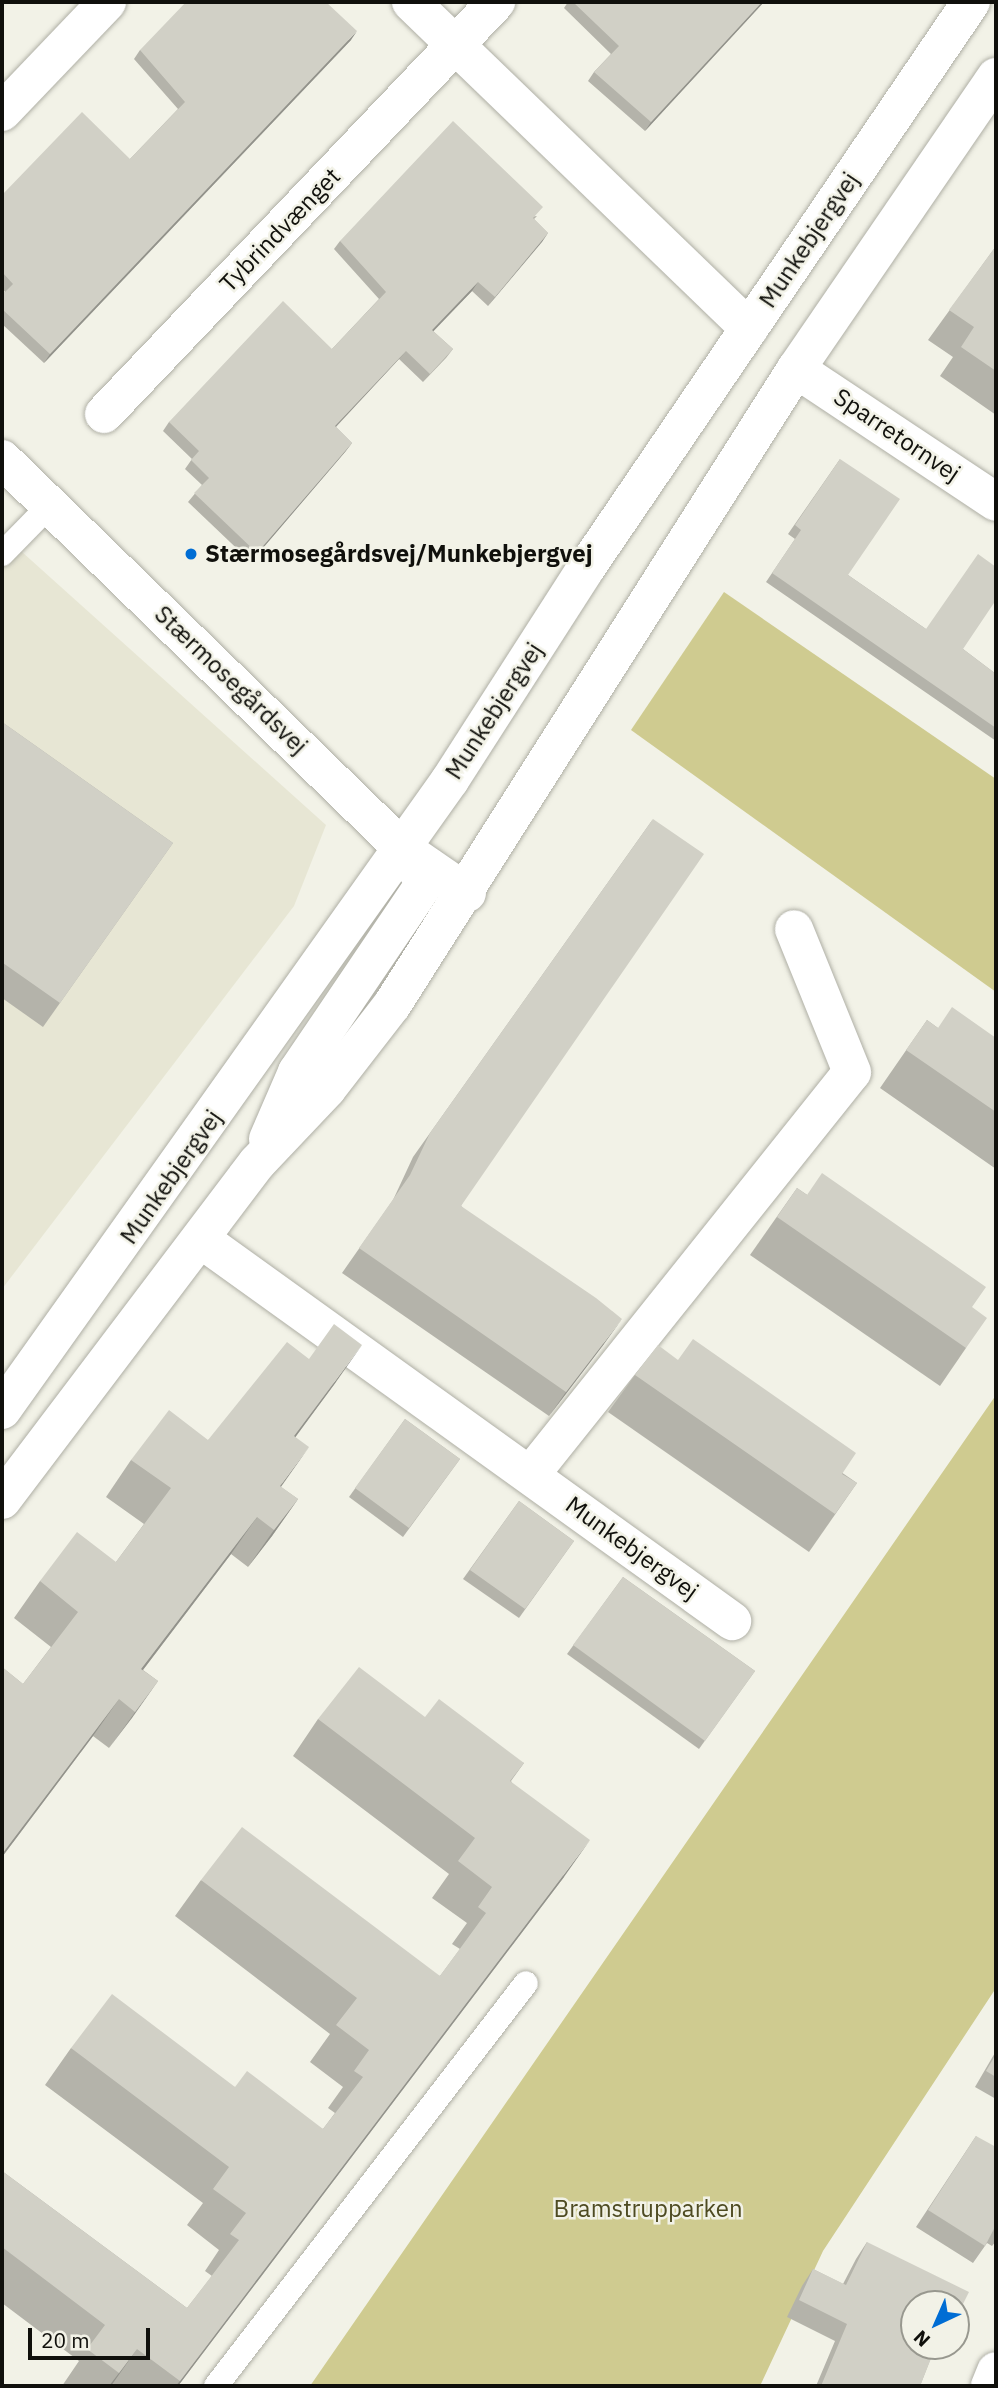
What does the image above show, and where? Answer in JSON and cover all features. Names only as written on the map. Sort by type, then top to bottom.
[{"type":"street","points":[[2,112],[107,2]]},
{"type":"street","points":[[411,2],[749,328]]},
{"type":"street","name":"Tybrindvænget","points":[[104,414],[496,2]]},
{"type":"street","name":"Munkebjergvej","points":[[2,1410],[402,848],[749,328],[971,2]]},
{"type":"street","points":[[2,1500],[202,1240],[257,1163],[327,1090],[467,893],[796,369],[996,77]]},
{"type":"street","name":"Sparretornvej","points":[[796,369],[996,502]]},
{"type":"street","name":"Stærmosegårdsvej","points":[[2,459],[402,848],[467,893]]},
{"type":"street","points":[[257,1163],[297,1072],[425,883],[402,848]]},
{"type":"street","points":[[531,1474],[852,1072],[794,929]]},
{"type":"street","name":"Munkebjergvej","points":[[202,1240],[732,1621]]},
{"type":"street","points":[[990,2386],[996,2371]]},
{"type":"lane","points":[[2,554],[50,505]]},
{"type":"lane","points":[[216,2386],[526,1983]]},
{"type":"shaded area","points":[[2,534],[326,825],[294,906],[2,1289]]},
{"type":"green space","points":[[724,592],[996,779],[996,992],[631,730]]},
{"type":"green space","name":"Bramstrupparken","points":[[996,1395],[996,1988],[823,2251],[760,2386],[310,2386]]},
{"type":"building","points":[[186,2],[326,2],[357,31],[50,354],[2,309],[2,295],[13,284],[2,272],[2,195],[82,112],[130,159],[185,102],[140,50]]},
{"type":"building","points":[[573,2],[762,2],[651,122],[594,72],[619,46]]},
{"type":"building","points":[[453,121],[543,207],[533,218],[548,233],[495,297],[478,282],[432,330],[453,349],[430,374],[406,351],[335,426],[352,443],[257,553],[194,493],[209,478],[191,460],[199,451],[169,422],[283,301],[332,349],[386,292],[340,241]]},
{"type":"building","points":[[996,246],[996,371],[961,347],[974,327],[949,310]]},
{"type":"building","points":[[840,459],[900,499],[848,575],[926,629],[978,554],[996,567],[996,600],[963,649],[996,674],[996,728],[772,573],[801,530],[795,525]]},
{"type":"building","points":[[2,722],[173,843],[60,1003],[3,963],[2,965]]},
{"type":"building","points":[[653,819],[704,854],[461,1206],[596,1298],[622,1319],[566,1392],[359,1248],[410,1175],[430,1133]]},
{"type":"building","points":[[952,1007],[996,1038],[996,1112],[906,1050],[927,1020],[938,1028]]},
{"type":"building","points":[[822,1173],[986,1287],[972,1307],[987,1318],[966,1348],[777,1217],[797,1188],[807,1195]]},
{"type":"building","points":[[334,1324],[362,1345],[294,1436],[309,1447],[280,1486],[298,1499],[274,1530],[257,1517],[141,1669],[158,1681],[135,1712],[119,1699],[2,1854],[2,1667],[23,1684],[78,1612],[40,1581],[77,1532],[116,1562],[171,1488],[131,1460],[169,1410],[208,1440],[287,1342],[309,1359]]},
{"type":"building","points":[[693,1339],[856,1453],[842,1474],[857,1483],[835,1514],[635,1375],[658,1345],[678,1360]]},
{"type":"building","points":[[405,1419],[460,1459],[409,1528],[355,1488]]},
{"type":"building","points":[[519,1501],[574,1541],[525,1609],[470,1570]]},
{"type":"building","points":[[623,1577],[755,1671],[705,1741],[573,1645]]},
{"type":"building","points":[[359,1667],[425,1717],[439,1699],[524,1763],[510,1781],[590,1840],[180,2381],[137,2349],[119,2373],[87,2349],[105,2325],[2,2247],[2,2171],[187,2308],[239,2240],[230,2234],[246,2213],[213,2189],[229,2167],[71,2048],[112,1994],[235,2087],[247,2071],[323,2129],[363,2077],[354,2071],[369,2050],[336,2025],[357,1998],[201,1880],[242,1827],[440,1976],[486,1913],[478,1907],[492,1887],[458,1861],[475,1838],[318,1719]]},
{"type":"building","points":[[996,2054],[996,2077],[986,2071]]},
{"type":"building","points":[[976,2136],[996,2147],[996,2225],[985,2246],[928,2210]]},
{"type":"building","points":[[867,2242],[965,2290],[900,2290],[900,2360],[930,2360],[920,2386],[821,2386],[847,2324],[799,2300],[813,2269],[846,2285]]},
{"type":"place","name":"Stærmosegårdsvej/Munkebjergvej","points":[[191,554]]}]
